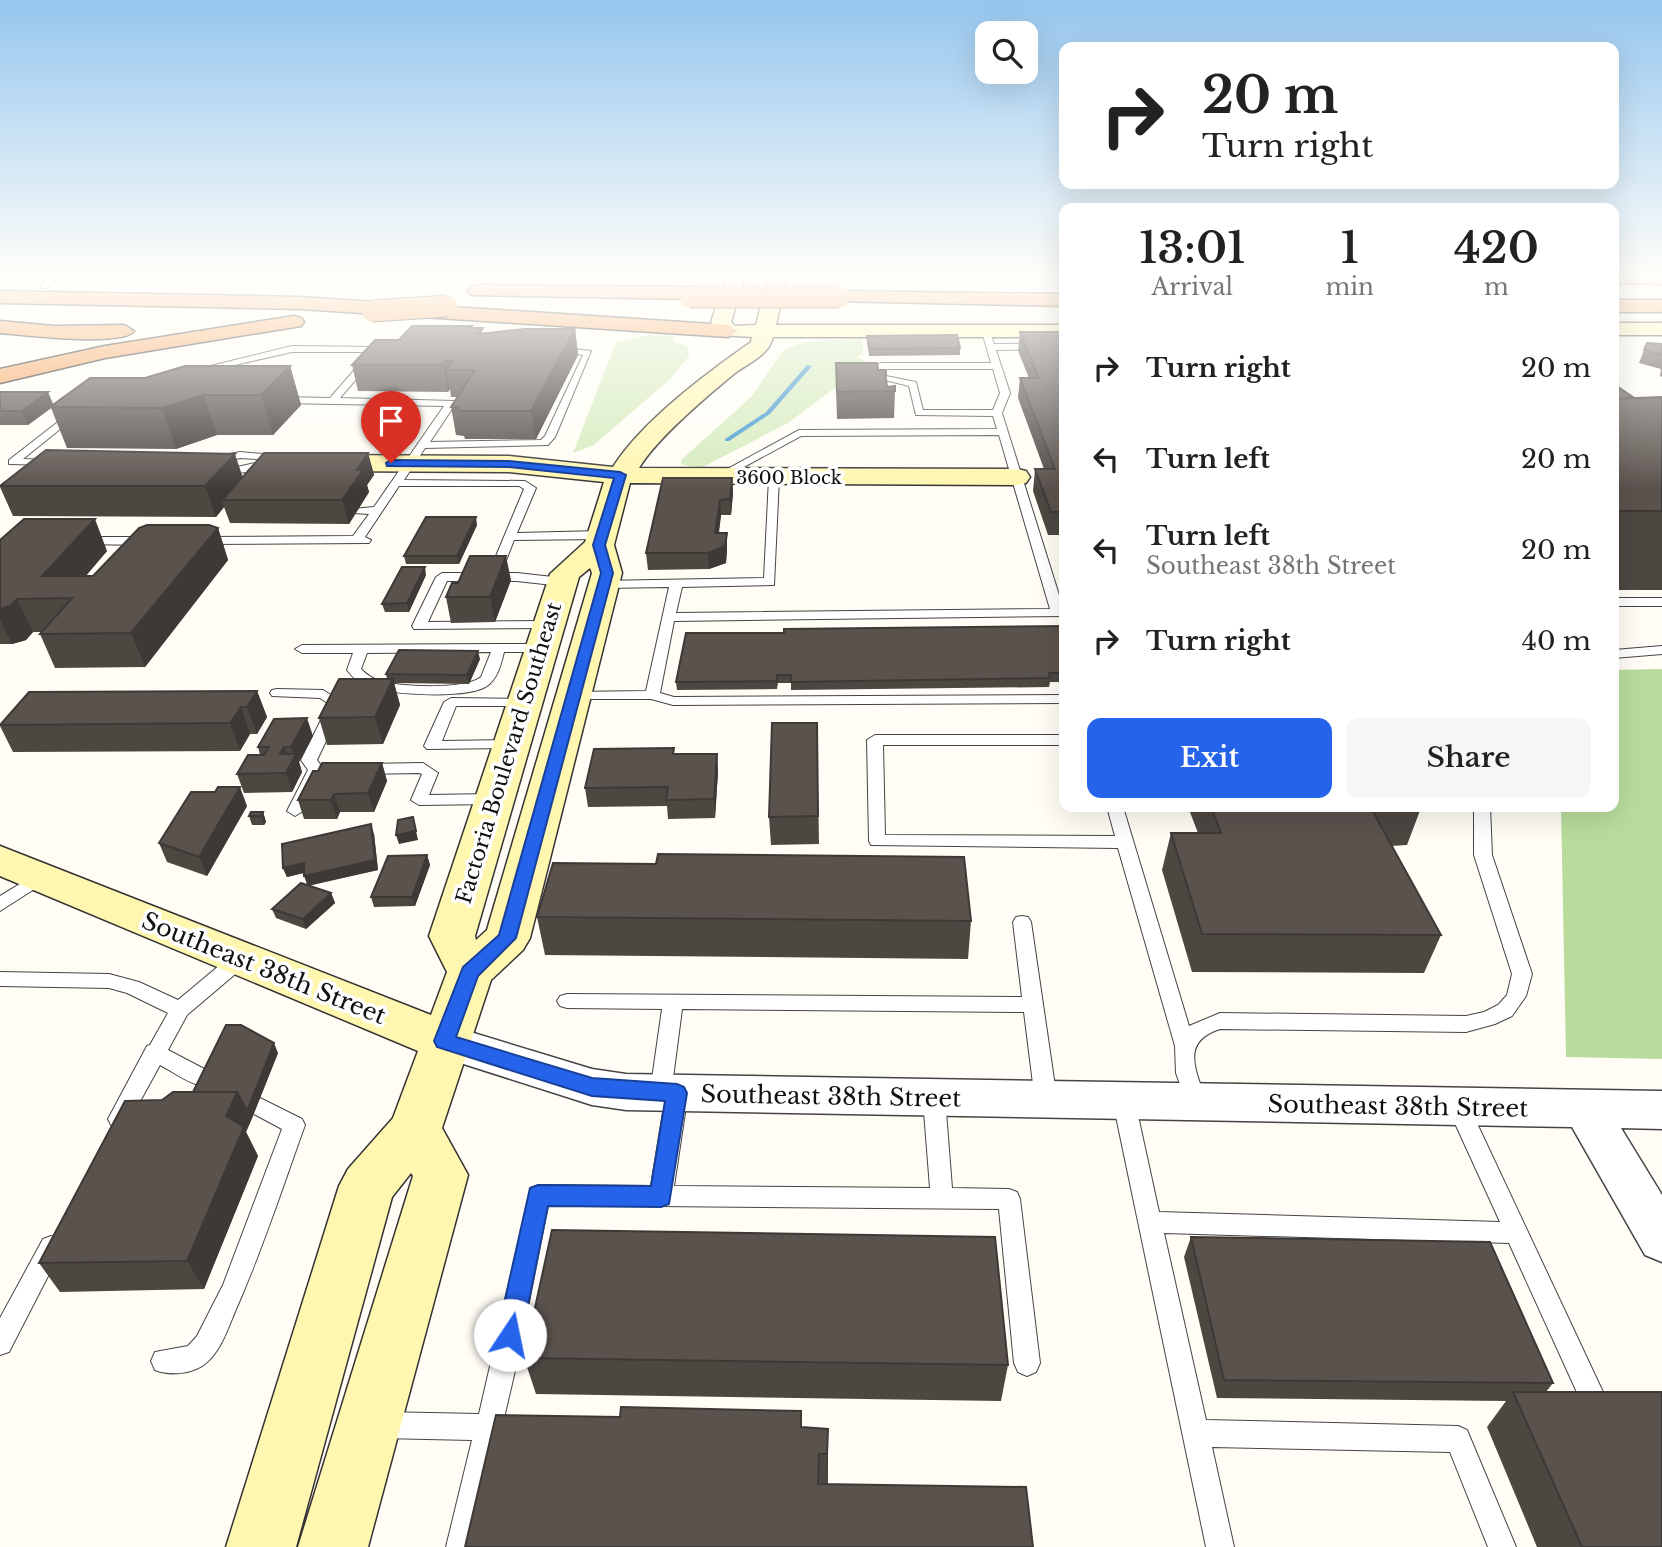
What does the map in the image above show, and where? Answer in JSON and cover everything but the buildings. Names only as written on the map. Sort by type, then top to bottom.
[{"type":"highway","points":[[0,376],[145,346]]},
{"type":"main road","points":[[720,346],[727,369]]},
{"type":"main road","name":"Factoria Boulevard Southeast","points":[[470,972],[452,936],[492,799],[565,574],[600,540],[620,475],[641,446],[727,369],[760,346]]},
{"type":"main road","name":"3600 Block","points":[[268,463],[509,464],[620,475],[715,478],[1017,477]]},
{"type":"main road","name":"Factoria Boulevard Southeast","points":[[261,1547],[367,1186],[415,1130],[470,972],[507,938],[573,718],[607,573],[600,540]]},
{"type":"main road","name":"Southeast 38th Street","points":[[0,860],[444,1041]]},
{"type":"main road","points":[[333,1547],[441,1175],[415,1130]]},
{"type":"street","name":"Southeast 38th Street","points":[[444,1041],[592,1087],[669,1093],[1662,1110]]},
{"type":"street","points":[[1586,1110],[1662,1239]]},
{"type":"lane","points":[[670,617],[1058,614],[997,413],[1005,393],[991,346]]},
{"type":"lane","points":[[182,375],[292,349],[388,348]]},
{"type":"lane","points":[[333,400],[377,349]]},
{"type":"lane","points":[[411,464],[544,443],[550,437],[588,353],[553,350]]},
{"type":"lane","points":[[996,366],[881,366],[883,378],[913,384],[919,413],[997,413]]},
{"type":"lane","points":[[185,541],[363,540],[376,510],[411,464],[451,403],[263,400]]},
{"type":"lane","points":[[0,473],[72,415],[88,407]]},
{"type":"lane","points":[[715,478],[799,433],[1003,432]]},
{"type":"lane","points":[[204,462],[240,455],[259,456],[268,463]]},
{"type":"lane","points":[[13,462],[68,463]]},
{"type":"lane","points":[[411,464],[521,483],[530,488],[497,568]]},
{"type":"lane","points":[[604,584],[770,582],[774,478]]},
{"type":"lane","points":[[357,511],[376,510]]},
{"type":"lane","points":[[510,537],[600,540]]},
{"type":"lane","points":[[65,541],[159,541]]},
{"type":"lane","points":[[545,637],[419,626],[442,577],[517,577],[562,582]]},
{"type":"lane","points":[[652,695],[676,583]]},
{"type":"lane","points":[[1619,599],[1662,602]]},
{"type":"lane","points":[[302,649],[499,649],[545,637]]},
{"type":"lane","points":[[361,649],[354,670],[366,682],[387,687],[468,688],[478,687],[489,679],[499,649]]},
{"type":"lane","points":[[1619,653],[1662,650]]},
{"type":"lane","points":[[277,693],[323,694],[337,703],[309,760],[316,770]]},
{"type":"lane","points":[[573,718],[652,695],[673,701],[1059,699]]},
{"type":"lane","points":[[423,768],[451,702],[524,702]]},
{"type":"lane","points":[[1059,740],[875,740],[877,841],[1125,842]]},
{"type":"lane","points":[[432,746],[510,745]]},
{"type":"lane","points":[[316,770],[423,768],[430,772],[419,800],[492,799]]},
{"type":"lane","points":[[295,811],[316,770]]},
{"type":"lane","points":[[1116,812],[1184,1044],[1183,1063],[1195,1101]]},
{"type":"lane","points":[[1184,1044],[1189,1033],[1201,1025],[1220,1021],[1465,1024],[1491,1019],[1511,1006],[1520,992],[1522,974],[1483,855],[1482,812]]},
{"type":"lane","points":[[0,905],[41,877]]},
{"type":"lane","points":[[1022,922],[1046,1100]]},
{"type":"lane","points":[[106,1143],[154,1052],[180,1010],[240,958]]},
{"type":"lane","points":[[0,979],[109,981],[132,988],[180,1010]]},
{"type":"lane","points":[[567,1001],[1032,1005]]},
{"type":"lane","points":[[661,1197],[673,1003]]},
{"type":"lane","points":[[154,1052],[205,1079]]},
{"type":"lane","points":[[934,1099],[942,1199]]},
{"type":"lane","points":[[1124,1102],[1220,1547]]},
{"type":"lane","points":[[164,1361],[197,1356],[212,1340],[294,1125],[260,1107]]},
{"type":"lane","points":[[1459,1108],[1594,1401]]},
{"type":"lane","points":[[460,1547],[538,1195],[1009,1199],[1027,1363]]},
{"type":"lane","points":[[1149,1222],[1517,1233]]},
{"type":"lane","points":[[0,1343],[63,1224]]},
{"type":"lane","points":[[369,1424],[487,1427]]},
{"type":"lane","points":[[1196,1433],[1458,1439],[1502,1547]]},
{"type":"green space","points":[[614,346],[688,347],[689,356],[670,379],[594,445],[573,453]]},
{"type":"green space","points":[[793,346],[862,346],[863,354],[857,357],[868,363],[788,423],[699,469],[681,464],[681,460],[751,397],[784,349]]},
{"type":"green space","points":[[1662,669],[1662,1059],[1566,1057],[1561,812],[1619,812],[1619,670]]},
{"type":"waterway","points":[[727,440],[768,413],[809,366]]},
{"type":"route","points":[[391,463],[509,464],[576,473],[620,475],[599,545],[607,573],[507,938],[470,972],[444,1041],[506,1063],[592,1087],[626,1092],[677,1093],[661,1197],[538,1195],[510,1335]]}]
